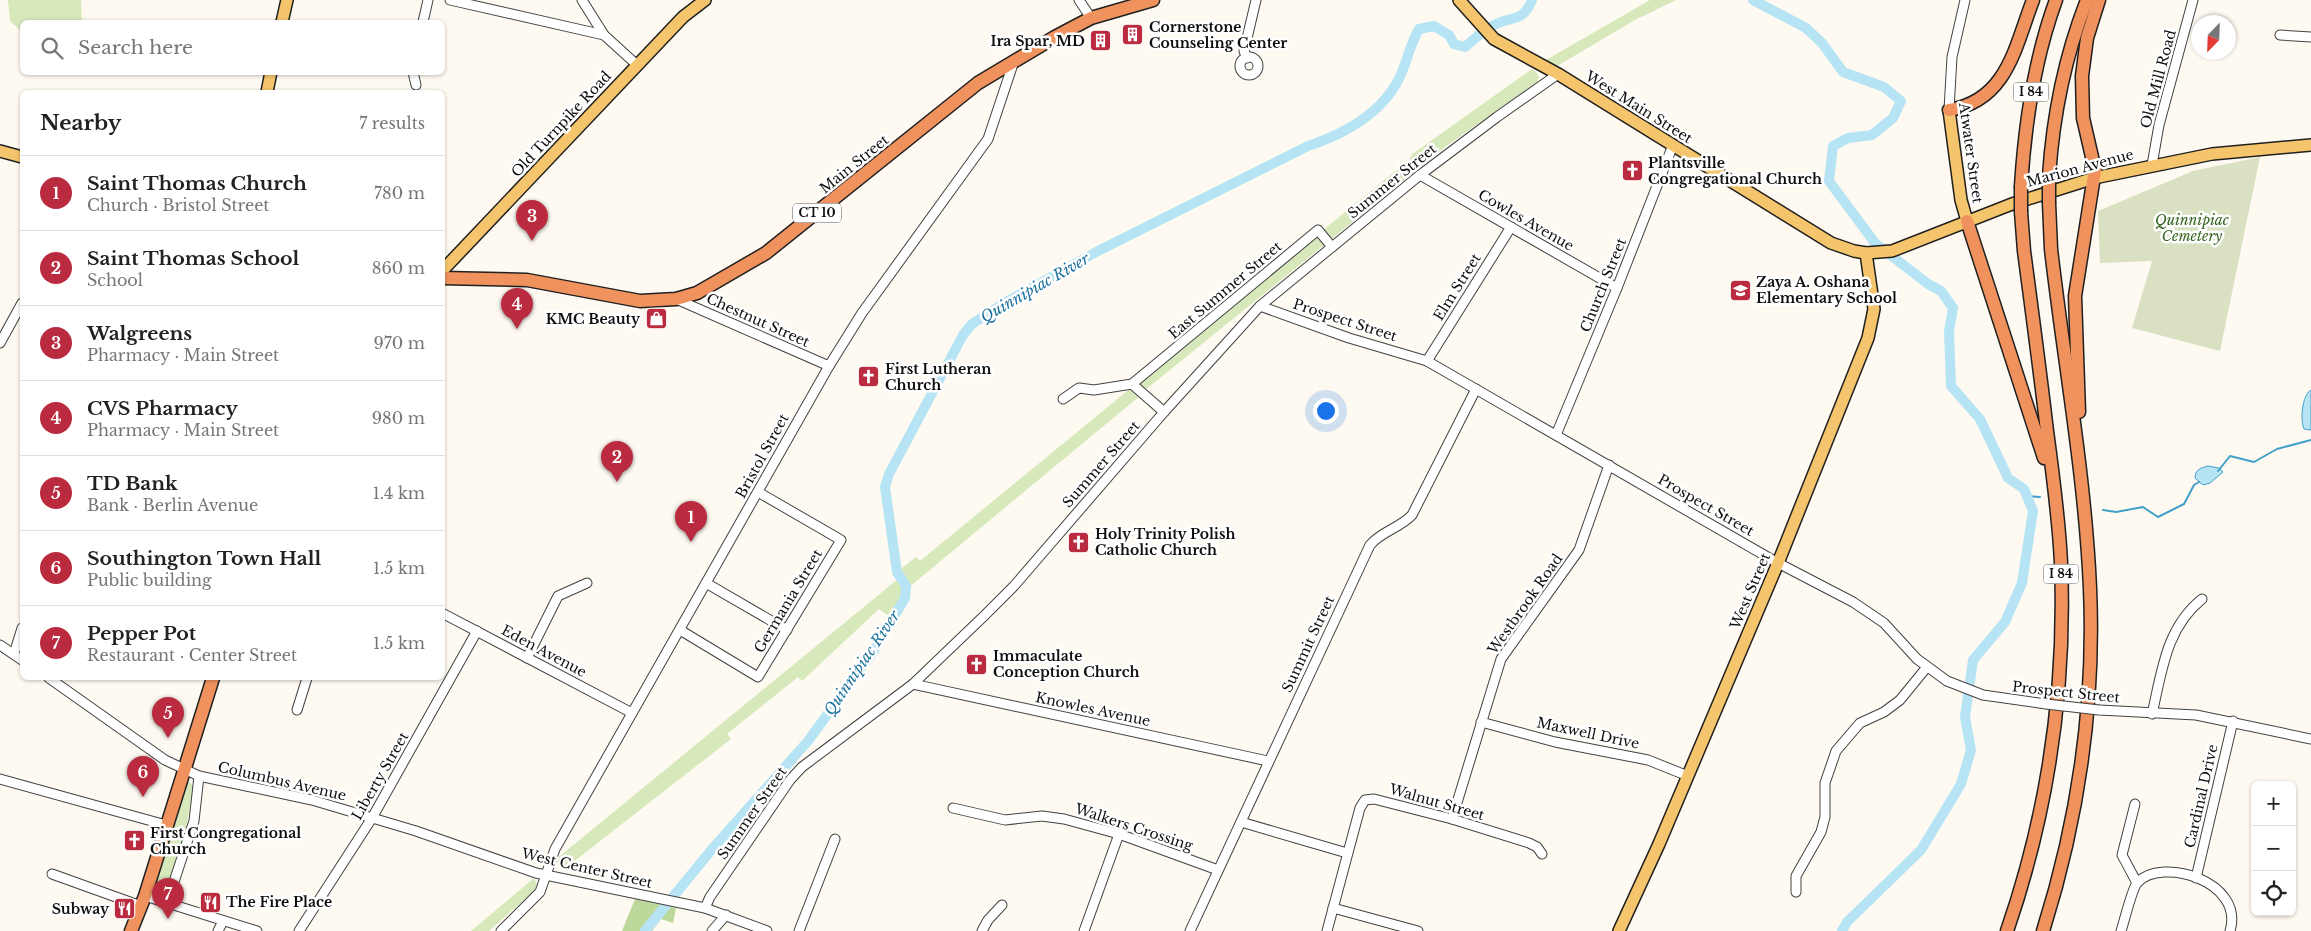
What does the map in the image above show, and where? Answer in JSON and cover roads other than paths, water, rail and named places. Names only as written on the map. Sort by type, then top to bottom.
[{"type":"highway","name":"Main Street","points":[[445,278],[527,280],[640,301],[676,299],[697,293],[766,253],[978,83],[1092,18],[1153,0]]},
{"type":"highway","points":[[1949,110],[1963,107],[1981,99],[2001,79],[2033,0]]},
{"type":"highway","name":"I 84","points":[[2007,931],[2038,824],[2054,737],[2060,678],[2062,620],[2059,530],[2024,251],[2021,212],[2021,186],[2027,121],[2034,78],[2056,0]]},
{"type":"highway","name":"I 84","points":[[2042,931],[2070,830],[2088,710],[2091,650],[2090,590],[2082,498],[2052,264],[2049,203],[2055,125],[2062,85],[2087,0]]},
{"type":"highway","points":[[2082,498],[2075,312],[2078,267],[2094,178],[2094,165],[2083,118],[2082,76],[2087,38],[2099,0]]},
{"type":"highway","points":[[1967,221],[2040,444],[2059,530]]},
{"type":"highway","points":[[131,931],[143,901],[212,680]]},
{"type":"main road","points":[[282,20],[287,0]]},
{"type":"main road","name":"Old Turnpike Road","points":[[445,268],[683,17],[705,0]]},
{"type":"main road","name":"West Main Street","points":[[1459,0],[1486,32],[1507,48],[1558,74],[1831,242],[1848,250],[1866,253]]},
{"type":"main road","points":[[268,90],[271,75]]},
{"type":"main road","name":"Atwater Street","points":[[1949,110],[1960,191],[1967,221]]},
{"type":"main road","name":"Marion Avenue","points":[[1866,253],[1886,252],[2020,201],[2094,178],[2212,154],[2311,145]]},
{"type":"main road","points":[[0,151],[20,156]]},
{"type":"main road","name":"West Street","points":[[1619,931],[1688,776],[1778,563],[1871,329],[1873,299],[1866,253]]},
{"type":"street","points":[[423,20],[428,0]]},
{"type":"street","points":[[450,0],[604,35]]},
{"type":"street","points":[[582,0],[604,35],[637,65]]},
{"type":"street","points":[[1079,0],[1092,18]]},
{"type":"street","points":[[1247,58],[1244,51],[1256,0]]},
{"type":"street","name":"Atwater Street","points":[[1949,110],[1952,57],[1964,0]]},
{"type":"street","name":"Old Mill Road","points":[[2152,165],[2159,125],[2193,0]]},
{"type":"street","points":[[2280,36],[2311,37]]},
{"type":"street","name":"Bristol Street","points":[[501,931],[535,899],[544,886],[555,848],[829,366],[862,313],[988,139],[1014,61]]},
{"type":"street","name":"Summer Street","points":[[705,908],[710,897],[802,767],[912,684],[1014,586],[1164,412],[1260,306],[1420,175],[1497,116],[1558,74]]},
{"type":"street","points":[[414,75],[416,85]]},
{"type":"street","name":"Church Street","points":[[1556,435],[1617,288],[1673,145]]},
{"type":"street","name":"Cowles Avenue","points":[[1420,175],[1617,288]]},
{"type":"street","name":"Elm Street","points":[[1427,361],[1511,227]]},
{"type":"street","name":"East Summer Street","points":[[1132,384],[1318,230],[1332,247]]},
{"type":"street","name":"Chestnut Street","points":[[676,299],[829,366]]},
{"type":"street","name":"Prospect Street","points":[[1260,306],[1350,338],[1427,361],[1778,563],[1853,602],[1884,623],[1927,667],[1960,687],[1979,694],[2046,704],[2152,714],[2196,715],[2233,721],[2303,739],[2311,739]]},
{"type":"street","points":[[0,343],[20,308]]},
{"type":"street","points":[[1063,399],[1079,388],[1094,390],[1132,384],[1164,412]]},
{"type":"street","name":"Summit Street","points":[[1190,931],[1370,545],[1376,538],[1406,522],[1412,515],[1476,389]]},
{"type":"street","name":"Westbrook Road","points":[[1452,819],[1501,659],[1571,564],[1579,550],[1609,465]]},
{"type":"street","name":"Germania Street","points":[[680,630],[758,676],[841,540],[758,492]]},
{"type":"street","points":[[527,658],[558,596],[587,583]]},
{"type":"street","points":[[706,583],[787,630]]},
{"type":"street","points":[[2152,714],[2167,646],[2188,610],[2202,599]]},
{"type":"street","name":"Eden Avenue","points":[[445,615],[632,713]]},
{"type":"street","name":"Liberty Street","points":[[299,931],[372,818],[477,631]]},
{"type":"street","points":[[14,654],[20,634]]},
{"type":"street","points":[[0,644],[20,658]]},
{"type":"street","points":[[1796,892],[1796,876],[1821,832],[1825,817],[1826,783],[1836,751],[1860,723],[1884,712],[1900,700],[1927,667]]},
{"type":"street","name":"Columbus Avenue","points":[[52,680],[165,760],[185,770],[199,776],[312,800],[372,818]]},
{"type":"street","points":[[297,710],[306,680]]},
{"type":"street","name":"Knowles Avenue","points":[[912,684],[1268,761]]},
{"type":"street","name":"Cardinal Drive","points":[[2196,878],[2233,721]]},
{"type":"street","name":"Maxwell Drive","points":[[1481,722],[1555,742],[1648,760],[1688,776]]},
{"type":"street","points":[[167,903],[194,821],[199,776]]},
{"type":"street","points":[[0,779],[166,825]]},
{"type":"street","name":"Walnut Street","points":[[1327,931],[1360,808],[1365,800],[1374,799],[1452,819],[1529,843],[1537,847],[1542,854]]},
{"type":"street","points":[[2135,804],[2122,855],[2137,884]]},
{"type":"street","name":"Walkers Crossing","points":[[953,808],[1005,820],[1042,816],[1064,820],[1119,834],[1218,870]]},
{"type":"street","name":"West Center Street","points":[[372,818],[546,875],[705,908],[761,930]]},
{"type":"street","points":[[1240,822],[1347,853]]},
{"type":"street","points":[[1084,931],[1119,834]]},
{"type":"street","points":[[799,931],[835,839]]},
{"type":"street","points":[[2121,931],[2137,884],[2149,875],[2168,872],[2213,884],[2224,896],[2230,910],[2230,931]]},
{"type":"street","points":[[52,874],[143,901],[167,903],[257,931]]},
{"type":"street","points":[[982,931],[988,920],[1002,906]]},
{"type":"street","points":[[1333,908],[1393,928],[1418,931]]},
{"type":"street","points":[[712,931],[726,915]]},
{"type":"street","points":[[218,931],[223,921]]},
{"type":"water","points":[[2311,390],[2311,430],[2304,429],[2302,414],[2304,402]]},
{"type":"water","points":[[2208,466],[2219,468],[2223,472],[2210,483],[2203,485],[2195,478],[2195,475],[2198,470]]},
{"type":"waterway","name":"Quinnipiac River","points":[[645,931],[713,848],[808,741],[873,652],[905,598],[906,586],[897,572],[885,487],[889,474],[963,335],[972,324],[1006,302],[1098,251],[1364,119],[1376,109],[1395,86],[1419,29],[1434,26],[1449,35],[1454,44],[1465,47],[1490,27],[1520,16],[1528,8],[1532,0]]},
{"type":"waterway","points":[[1753,0],[1806,28],[1822,43],[1843,72],[1884,87],[1901,101],[1893,118],[1872,135],[1848,138],[1833,146],[1829,181],[1875,243],[1928,284],[1941,291],[1953,308],[1949,331],[1951,386],[1980,419],[2008,478],[2024,489],[2033,511],[2022,583],[2005,622],[1973,660],[1965,717],[1971,750],[1961,784],[1921,850],[1847,922],[1842,931]]},
{"type":"waterway","points":[[2218,471],[2230,456],[2254,462],[2277,449],[2311,440]]},
{"type":"waterway","points":[[2103,510],[2116,512],[2143,507],[2158,517],[2184,504],[2194,485],[2199,482]]},
{"type":"waterway","points":[[2027,496],[2040,497]]},
{"type":"place","name":"Cornerstone Counseling Center","points":[[1133,35]]},
{"type":"place","name":"Ira Spar, MD","points":[[1101,41]]},
{"type":"place","name":"Plantsville Congregational Church","points":[[1632,171]]},
{"type":"place","name":"Walgreens","points":[[532,241]]},
{"type":"place","name":"Zaya A. Oshana Elementary School","points":[[1740,290]]},
{"type":"place","name":"KMC Beauty","points":[[656,319]]},
{"type":"place","name":"CVS Pharmacy","points":[[517,329]]},
{"type":"place","name":"First Lutheran Church","points":[[869,377]]},
{"type":"place","name":"Saint Thomas School","points":[[617,482]]},
{"type":"place","name":"Saint Thomas Church","points":[[691,542]]},
{"type":"place","name":"Holy Trinity Polish Catholic Church","points":[[1079,542]]},
{"type":"place","name":"Immaculate Conception Church","points":[[977,664]]},
{"type":"place","name":"TD Bank","points":[[168,738]]},
{"type":"place","name":"Southington Town Hall","points":[[143,797]]},
{"type":"place","name":"First Congregational Church","points":[[134,841]]},
{"type":"place","name":"The Fire Place","points":[[210,902]]},
{"type":"place","name":"Subway","points":[[125,909]]},
{"type":"place","name":"Pepper Pot","points":[[168,919]]},
{"type":"park label","name":"Quinnipiac Cemetery","points":[[2192,228]]}]
